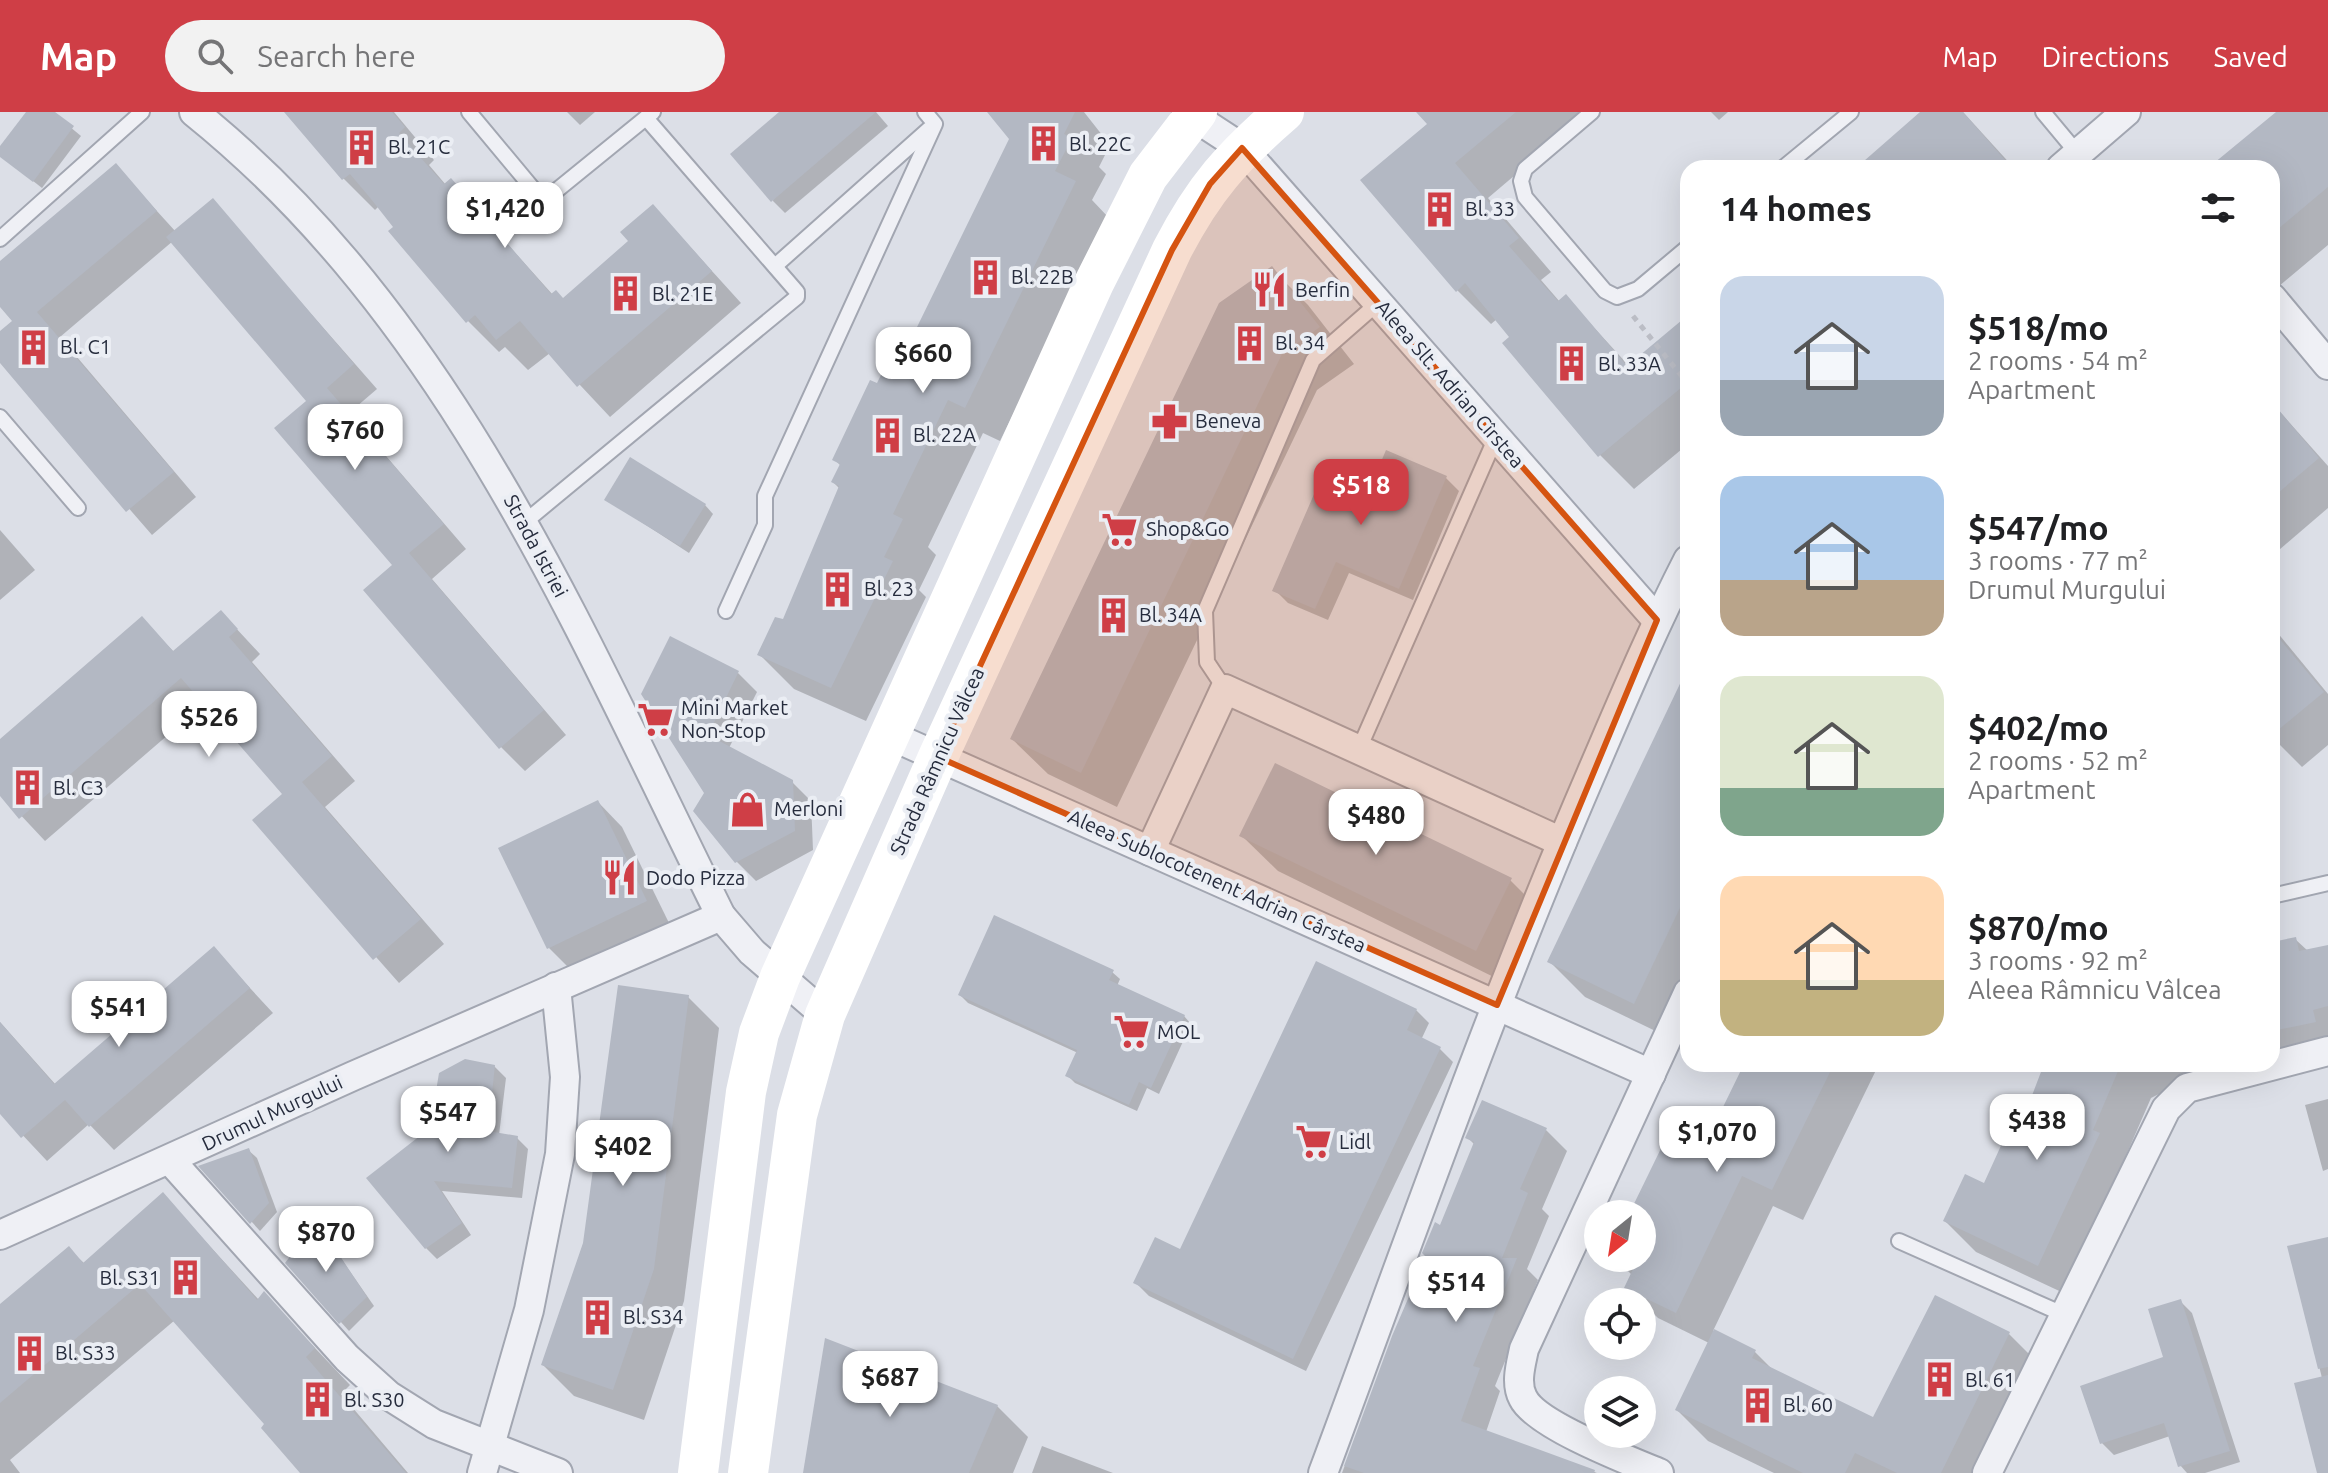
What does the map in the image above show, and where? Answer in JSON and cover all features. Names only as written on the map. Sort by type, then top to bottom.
[{"type":"street","name":"Strada Istriei","points":[[194,112],[282,188],[337,247],[426,365],[526,521],[721,916],[752,952],[825,1015]]},
{"type":"street","name":"Strada Râmnicu Vâlcea","points":[[748,1473],[797,1115],[825,1015],[938,757],[1172,250],[1210,184],[1242,148],[1284,112]]},
{"type":"street","points":[[2070,160],[2126,112]]},
{"type":"street","name":"Aleea Slt. Adrian Cîrstea","points":[[1191,114],[1242,148],[1657,620]]},
{"type":"street","points":[[698,1473],[746,1092],[759,1033],[780,977],[887,734],[1123,222],[1148,176],[1191,114]]},
{"type":"street","points":[[2280,308],[2328,365]]},
{"type":"street","points":[[1323,1473],[1497,1005],[1562,842],[1657,620],[1680,575]]},
{"type":"street","points":[[1150,851],[1225,689],[1562,842]]},
{"type":"street","name":"Aleea Sublocotenent Adrian Cârstea","points":[[887,734],[1651,1074]]},
{"type":"street","name":"Drumul Murgului","points":[[0,1235],[721,916]]},
{"type":"street","points":[[487,1460],[529,1310],[560,1154],[565,1077],[556,987]]},
{"type":"street","points":[[1659,1473],[1599,1448],[1539,1414],[1523,1399],[1519,1378],[1524,1349],[1680,1011]]},
{"type":"street","points":[[2280,1064],[2328,1051]]},
{"type":"street","points":[[1987,1473],[2166,1109],[2187,1088],[2248,1072]]},
{"type":"street","points":[[170,1160],[347,1358],[388,1395],[487,1460],[558,1473]]},
{"type":"lane","points":[[0,239],[142,112]]},
{"type":"lane","points":[[469,112],[539,196],[546,199],[650,115],[797,292],[794,301],[526,521]]},
{"type":"lane","points":[[1592,112],[1525,169],[1521,181],[1525,197],[1605,291],[1617,297],[1638,289],[1680,254]]},
{"type":"lane","points":[[1793,160],[1851,112]]},
{"type":"lane","points":[[2043,112],[2068,160]]},
{"type":"lane","points":[[775,266],[930,118]]},
{"type":"lane","points":[[726,611],[765,525],[765,496],[930,118]]},
{"type":"lane","points":[[1225,689],[1207,662],[1205,611],[1313,360],[1378,303]]},
{"type":"lane","points":[[0,417],[78,508]]},
{"type":"lane","points":[[1359,749],[1496,437]]},
{"type":"lane","points":[[2280,894],[2328,883]]},
{"type":"lane","points":[[1899,1241],[2065,1315]]},
{"type":"path","points":[[1617,297],[1680,374]]},
{"type":"highlighted area","points":[[1242,148],[1657,620],[1497,1005],[938,757],[1172,250],[1210,184]]},
{"type":"building","points":[[26,112],[55,112],[74,126],[33,182],[0,157],[0,146]]},
{"type":"building","points":[[284,112],[392,112],[405,127],[399,133],[444,184],[451,178],[551,294],[556,290],[563,298],[628,241],[620,232],[653,204],[712,271],[577,387],[520,321],[496,340],[475,315],[466,323],[388,231],[393,227],[350,174],[342,180]]},
{"type":"building","points":[[779,112],[876,112],[771,202],[730,154]]},
{"type":"building","points":[[987,112],[1075,112],[1064,134],[1072,138],[1055,171],[1076,181],[965,408],[948,400],[893,514],[903,519],[884,557],[893,561],[831,688],[757,655],[775,617],[783,619],[839,486],[831,482],[840,464],[832,460],[870,380],[877,383],[886,365],[896,370],[1009,139]]},
{"type":"building","points":[[1416,112],[1516,112],[1455,163],[1519,238],[1509,246],[1558,301],[1566,294],[1627,366],[1680,322],[1680,389],[1598,457],[1502,343],[1509,337],[1465,283],[1456,292],[1360,180],[1427,124]]},
{"type":"building","points":[[1920,112],[1963,112],[2005,160],[1865,160]]},
{"type":"building","points":[[2276,112],[2328,112],[2328,187],[2280,227],[2280,160],[2218,160]]},
{"type":"building","name":"Bl. C1","points":[[116,163],[157,211],[37,312],[174,472],[126,512],[0,363],[0,331],[12,321],[0,307],[0,261]]},
{"type":"building","points":[[213,198],[354,364],[327,388],[444,524],[409,553],[544,710],[499,749],[363,590],[392,565],[274,428],[306,401],[166,237]]},
{"type":"building","name":"Bl. 34A","points":[[1272,266],[1320,327],[1282,354],[1081,773],[1010,739],[1219,303]]},
{"type":"building","points":[[2280,412],[2319,458],[2280,491]]},
{"type":"building","points":[[1386,450],[1447,476],[1399,589],[1336,562],[1315,609],[1272,591],[1328,462],[1373,481]]},
{"type":"building","points":[[630,457],[706,504],[680,546],[604,500]]},
{"type":"building","name":"Bl. C3","points":[[221,610],[238,629],[229,637],[332,756],[302,782],[421,919],[373,960],[252,820],[282,794],[181,678],[19,819],[0,796],[0,739],[142,616],[173,651]]},
{"type":"building","points":[[670,636],[739,671],[708,735],[793,780],[795,831],[735,863],[693,811],[704,793],[641,694]]},
{"type":"building","points":[[2280,640],[2324,692],[2280,728]]},
{"type":"building","points":[[1680,684],[1680,908],[1634,1004],[1547,962]]},
{"type":"building","points":[[1275,763],[1512,878],[1476,951],[1239,836]]},
{"type":"building","points":[[598,800],[647,901],[547,949],[498,848]]},
{"type":"building","points":[[994,915],[1114,970],[1109,980],[1185,1015],[1151,1088],[1139,1082],[1129,1105],[1065,1076],[1077,1050],[958,995]]},
{"type":"building","points":[[2296,937],[2299,951],[2328,945],[2328,1006],[2313,1010],[2316,1022],[2280,1029],[2280,940]]},
{"type":"building","points":[[214,946],[250,988],[89,1127],[65,1100],[21,1138],[0,1114],[0,1022],[54,1084]]},
{"type":"building","name":"Lidl","points":[[1316,961],[1417,1009],[1407,1030],[1441,1047],[1293,1359],[1133,1283],[1155,1237],[1180,1249]]},
{"type":"building","points":[[618,985],[689,995],[654,1269],[613,1390],[541,1365],[583,1243]]},
{"type":"building","points":[[465,1059],[495,1065],[488,1131],[518,1136],[512,1188],[434,1181],[462,1223],[425,1249],[366,1178],[430,1128],[439,1073]]},
{"type":"building","points":[[1740,1072],[1830,1072],[1772,1190],[1742,1176],[1676,1313],[1656,1303],[1656,1288],[1624,1288],[1632,1272],[1656,1272],[1656,1200],[1636,1200],[1669,1132],[1703,1148]]},
{"type":"building","points":[[2041,1072],[2118,1072],[2093,1130],[2100,1133],[2038,1266],[1943,1221],[1965,1174],[1984,1183],[2024,1095],[2031,1098]]},
{"type":"building","points":[[1482,1100],[1547,1128],[1520,1189],[1528,1193],[1502,1258],[1517,1258],[1473,1366],[1480,1368],[1461,1421],[1595,1470],[1594,1473],[1364,1473],[1344,1466],[1392,1336],[1426,1257],[1422,1253],[1435,1222],[1440,1225],[1474,1142],[1465,1138]]},
{"type":"building","points":[[249,1148],[269,1203],[250,1224],[198,1166]]},
{"type":"building","points":[[163,1192],[257,1300],[264,1291],[315,1348],[306,1357],[406,1473],[300,1473],[261,1428],[264,1424],[140,1284],[0,1403],[0,1304],[69,1246],[83,1263]]},
{"type":"building","points":[[317,1221],[367,1297],[339,1324],[285,1263]]},
{"type":"building","points":[[2328,1237],[2328,1367],[2318,1369],[2287,1246]]},
{"type":"building","points":[[1935,1295],[2010,1332],[1941,1473],[1897,1473],[1855,1453],[1845,1473],[1803,1473],[1675,1410],[1714,1329],[1756,1350],[1752,1358],[1873,1417]]},
{"type":"building","points":[[2181,1299],[2230,1451],[2178,1467],[2164,1423],[2100,1444],[2080,1386],[2163,1357],[2148,1309]]},
{"type":"building","points":[[825,1338],[998,1405],[969,1473],[803,1473]]},
{"type":"building","points":[[2328,1375],[2328,1473],[2317,1473],[2294,1383]]},
{"type":"place","name":"Bl. 22C","points":[[1043,144]]},
{"type":"place","name":"Bl. 21C","points":[[362,147]]},
{"type":"place","name":"Bl. 33","points":[[1439,209]]},
{"type":"place","name":"Bl. 22B","points":[[985,277]]},
{"type":"place","name":"Berfin","points":[[1269,290]]},
{"type":"place","name":"Bl. 21E","points":[[626,294]]},
{"type":"place","name":"Bl. 34","points":[[1249,343]]},
{"type":"place","name":"Bl. C1","points":[[34,347]]},
{"type":"place","name":"Bl. 33A","points":[[1572,364]]},
{"type":"place","name":"Beneva","points":[[1169,421]]},
{"type":"place","name":"Bl. 22A","points":[[887,435]]},
{"type":"place","name":"Shop&Go","points":[[1120,529]]},
{"type":"place","name":"Bl. 23","points":[[838,589]]},
{"type":"place","name":"Bl. 34A","points":[[1113,615]]},
{"type":"place","name":"Mini Market Non-Stop","points":[[655,720]]},
{"type":"place","name":"Bl. C3","points":[[27,788]]},
{"type":"place","name":"Merloni","points":[[748,809]]},
{"type":"place","name":"Dodo Pizza","points":[[620,878]]},
{"type":"place","name":"MOL","points":[[1131,1032]]},
{"type":"place","name":"Lidl","points":[[1313,1142]]},
{"type":"place","name":"Bl. S31","points":[[186,1278]]},
{"type":"place","name":"Bl. S34","points":[[597,1317]]},
{"type":"place","name":"Bl. S33","points":[[29,1353]]},
{"type":"place","name":"Bl. 61","points":[[1939,1380]]},
{"type":"place","name":"Bl. S30","points":[[318,1400]]},
{"type":"place","name":"Bl. 60","points":[[1757,1405]]}]
